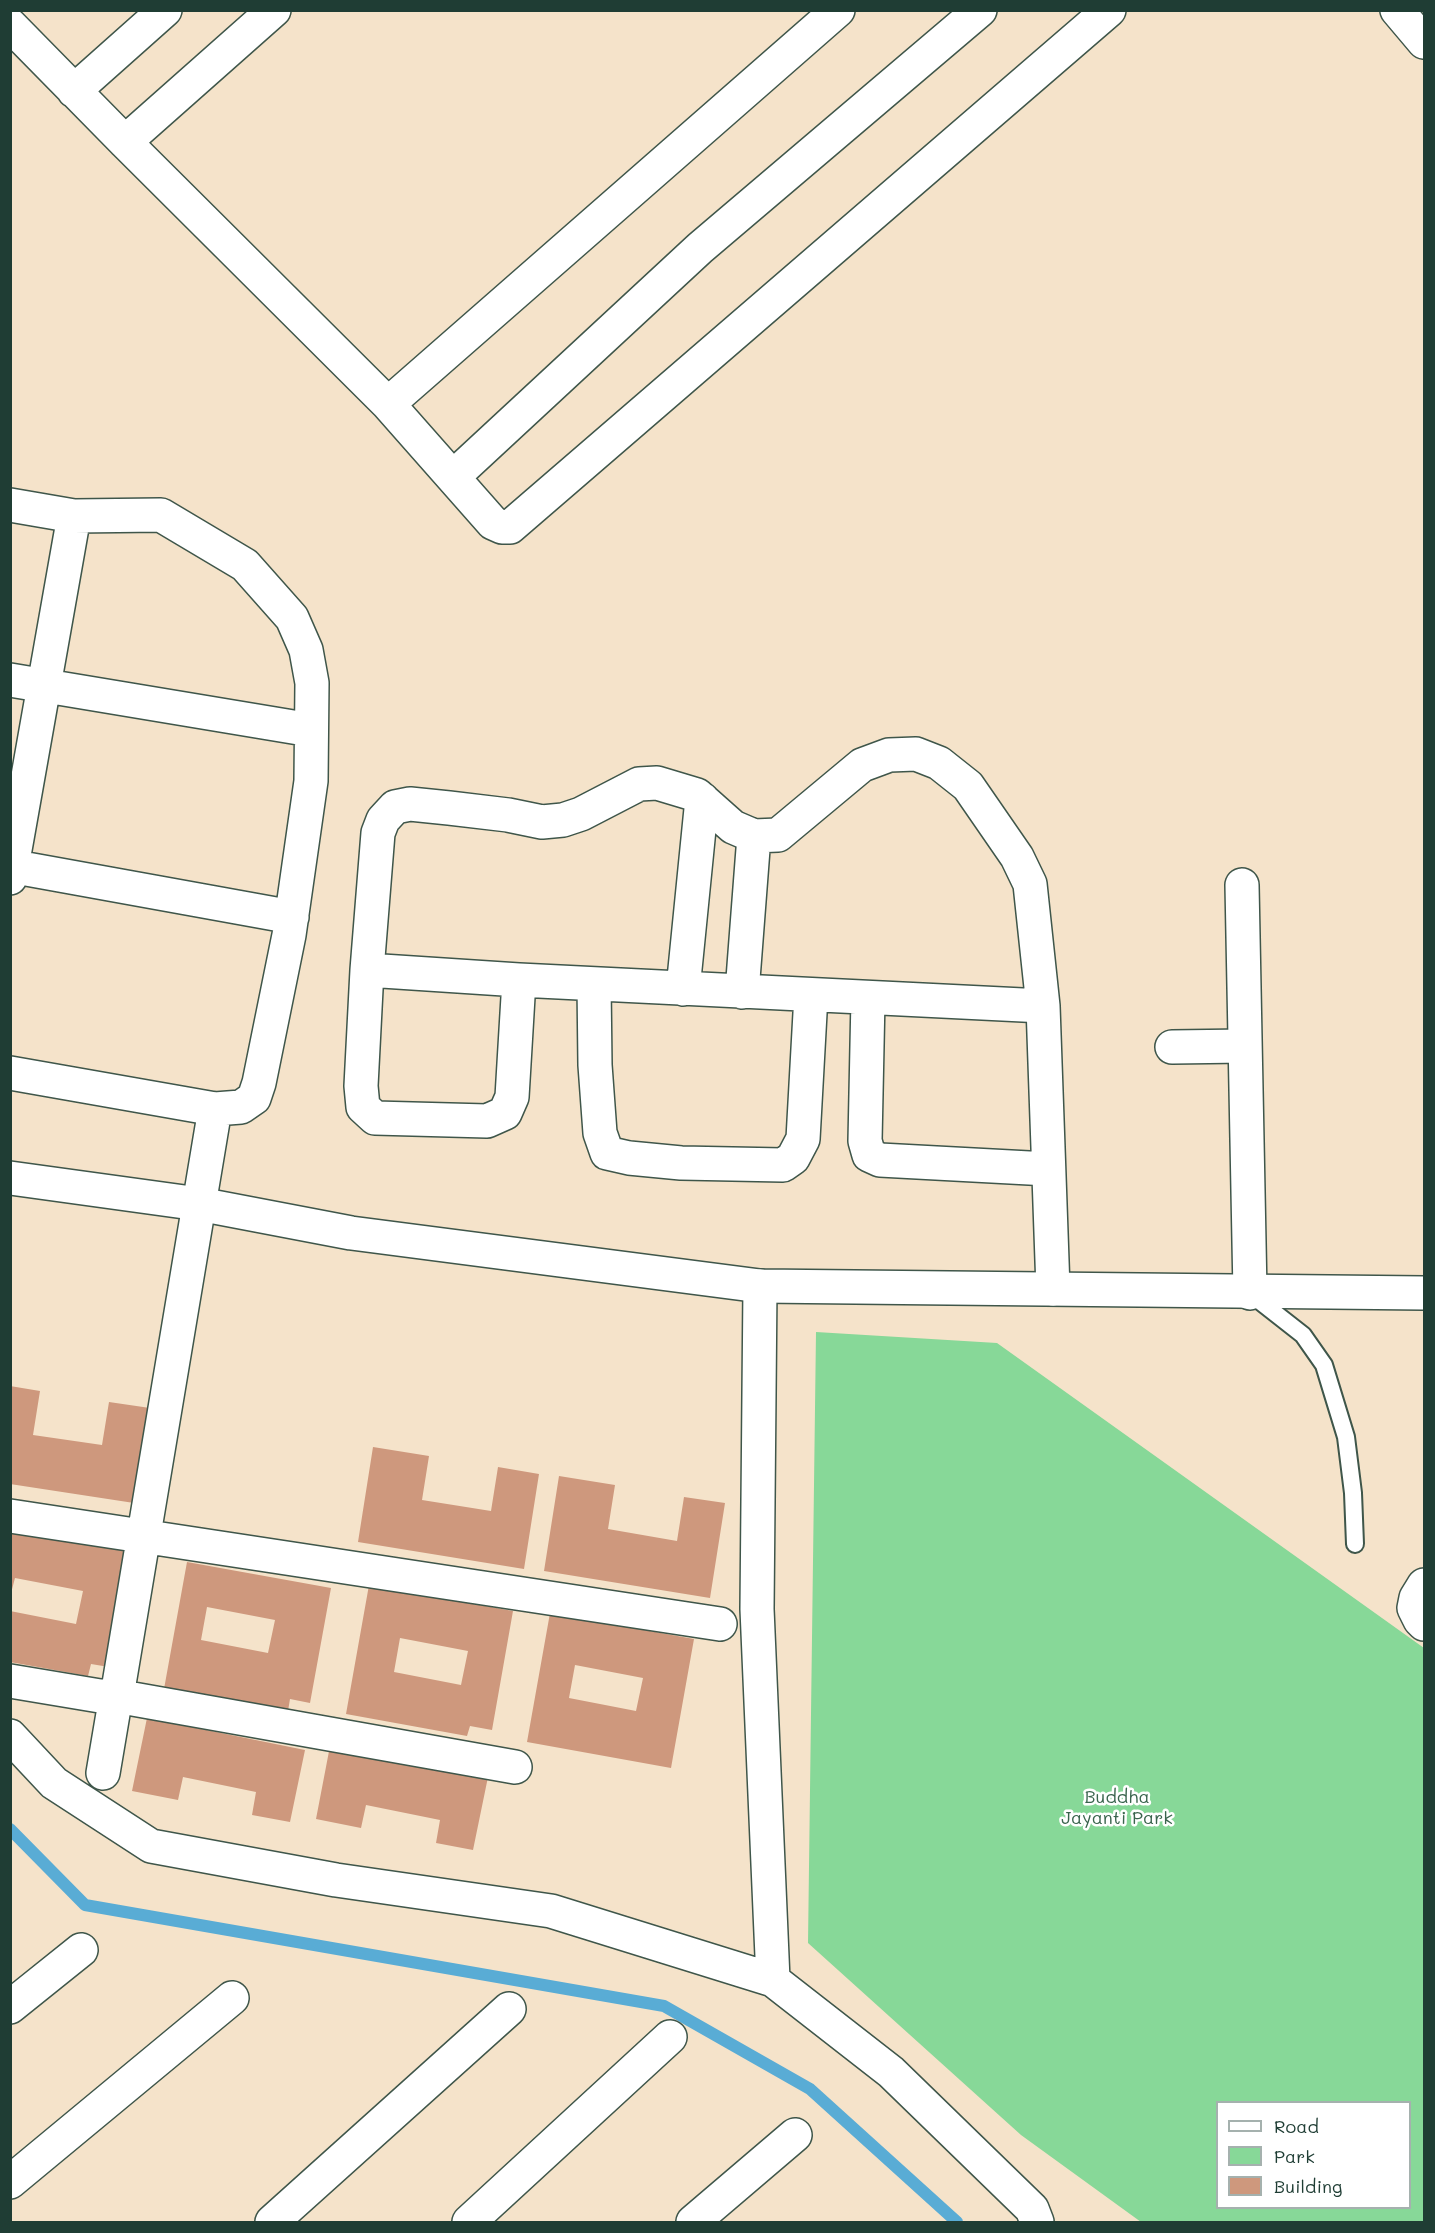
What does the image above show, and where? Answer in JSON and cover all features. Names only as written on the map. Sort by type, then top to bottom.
[{"type":"street","points":[[74,91],[165,10]]},
{"type":"street","points":[[125,142],[274,10]]},
{"type":"street","points":[[388,404],[838,10]]},
{"type":"street","points":[[453,477],[700,248],[980,10]]},
{"type":"street","points":[[10,25],[388,404],[493,523],[502,527],[510,526],[1109,10]]},
{"type":"street","points":[[1397,10],[1425,42]]},
{"type":"street","points":[[10,505],[74,516],[161,515],[245,565],[292,618],[306,650],[312,683],[311,781],[292,917],[259,1083],[254,1098],[241,1107],[215,1109],[10,1073]]},
{"type":"street","points":[[74,516],[11,870],[292,917]]},
{"type":"street","points":[[10,680],[311,730]]},
{"type":"street","points":[[519,981],[512,1097],[505,1113],[487,1121],[375,1118],[363,1107],[367,970],[378,833],[383,820],[395,807],[410,804],[508,815],[542,822],[563,820],[581,814],[639,784],[657,783],[697,795],[733,827],[754,836],[778,835],[862,765],[889,756],[916,754],[939,763],[968,786],[1017,857],[1030,884],[1043,1006],[1053,1289]]},
{"type":"street","points":[[683,989],[702,798]]},
{"type":"street","points":[[742,992],[754,836]]},
{"type":"street","points":[[1242,885],[1250,1293]]},
{"type":"street","points":[[367,970],[519,981],[1043,1006]]},
{"type":"street","points":[[594,984],[595,1065],[600,1133],[607,1153],[629,1158],[681,1162],[783,1166],[793,1158],[804,1139],[811,995]]},
{"type":"street","points":[[868,998],[865,1141],[869,1155],[890,1161],[1048,1169]]},
{"type":"street","points":[[1172,1047],[1245,1046]]},
{"type":"street","points":[[103,1773],[120,1684],[215,1109]]},
{"type":"street","points":[[10,1178],[199,1204],[351,1233],[760,1286],[1250,1293],[1425,1293]]},
{"type":"street","points":[[760,1286],[757,1609],[773,1980]]},
{"type":"street","points":[[10,1516],[720,1624]]},
{"type":"street","points":[[1425,1585],[1416,1598],[1414,1608],[1420,1620],[1425,1624]]},
{"type":"street","points":[[10,1682],[100,1696],[116,1696],[514,1767]]},
{"type":"street","points":[[10,1736],[54,1783],[152,1846],[336,1880],[551,1911],[773,1980],[891,2072],[1032,2209],[1037,2223]]},
{"type":"street","points":[[10,2007],[81,1950]]},
{"type":"street","points":[[10,2181],[232,1998]]},
{"type":"street","points":[[272,2223],[509,2009]]},
{"type":"street","points":[[469,2223],[670,2037]]},
{"type":"street","points":[[693,2223],[795,2136]]},
{"type":"lane","points":[[1250,1293],[1303,1335],[1324,1365],[1346,1437],[1353,1493],[1355,1544]]},
{"type":"green space","name":"Buddha Jayanti Park","points":[[816,1332],[997,1343],[1424,1648],[1424,2222],[1141,2222],[1021,2135],[808,1943]]},
{"type":"building","points":[[10,1386],[40,1391],[33,1435],[102,1445],[109,1402],[150,1408],[134,1503],[10,1484]]},
{"type":"building","points":[[373,1447],[429,1456],[422,1500],[491,1511],[498,1467],[539,1474],[524,1569],[358,1542]]},
{"type":"building","points":[[559,1476],[615,1485],[608,1529],[677,1541],[684,1497],[725,1503],[710,1598],[544,1571]]},
{"type":"building","points":[[10,1529],[130,1550],[109,1667],[91,1664],[88,1676],[10,1662],[10,1611],[76,1624],[83,1591],[15,1578],[10,1597]]},
{"type":"building","points":[[187,1562],[331,1588],[310,1703],[290,1699],[288,1711],[164,1689]],"holes":[[[207,1607],[275,1620],[268,1653],[201,1640]]]},
{"type":"building","points":[[369,1585],[513,1611],[492,1730],[470,1726],[467,1736],[346,1714]],"holes":[[[400,1638],[468,1651],[461,1685],[394,1672]]]},
{"type":"building","points":[[550,1613],[694,1639],[671,1768],[527,1742]],"holes":[[[575,1665],[643,1678],[636,1711],[569,1698]]]},
{"type":"building","points":[[147,1718],[305,1750],[290,1822],[252,1815],[256,1792],[183,1777],[178,1800],[132,1791]]},
{"type":"building","points":[[330,1746],[488,1777],[473,1850],[436,1843],[440,1820],[366,1805],[361,1828],[316,1819]]},
{"type":"waterway","points":[[10,1829],[85,1905],[664,2006],[810,2089],[957,2222]]}]
